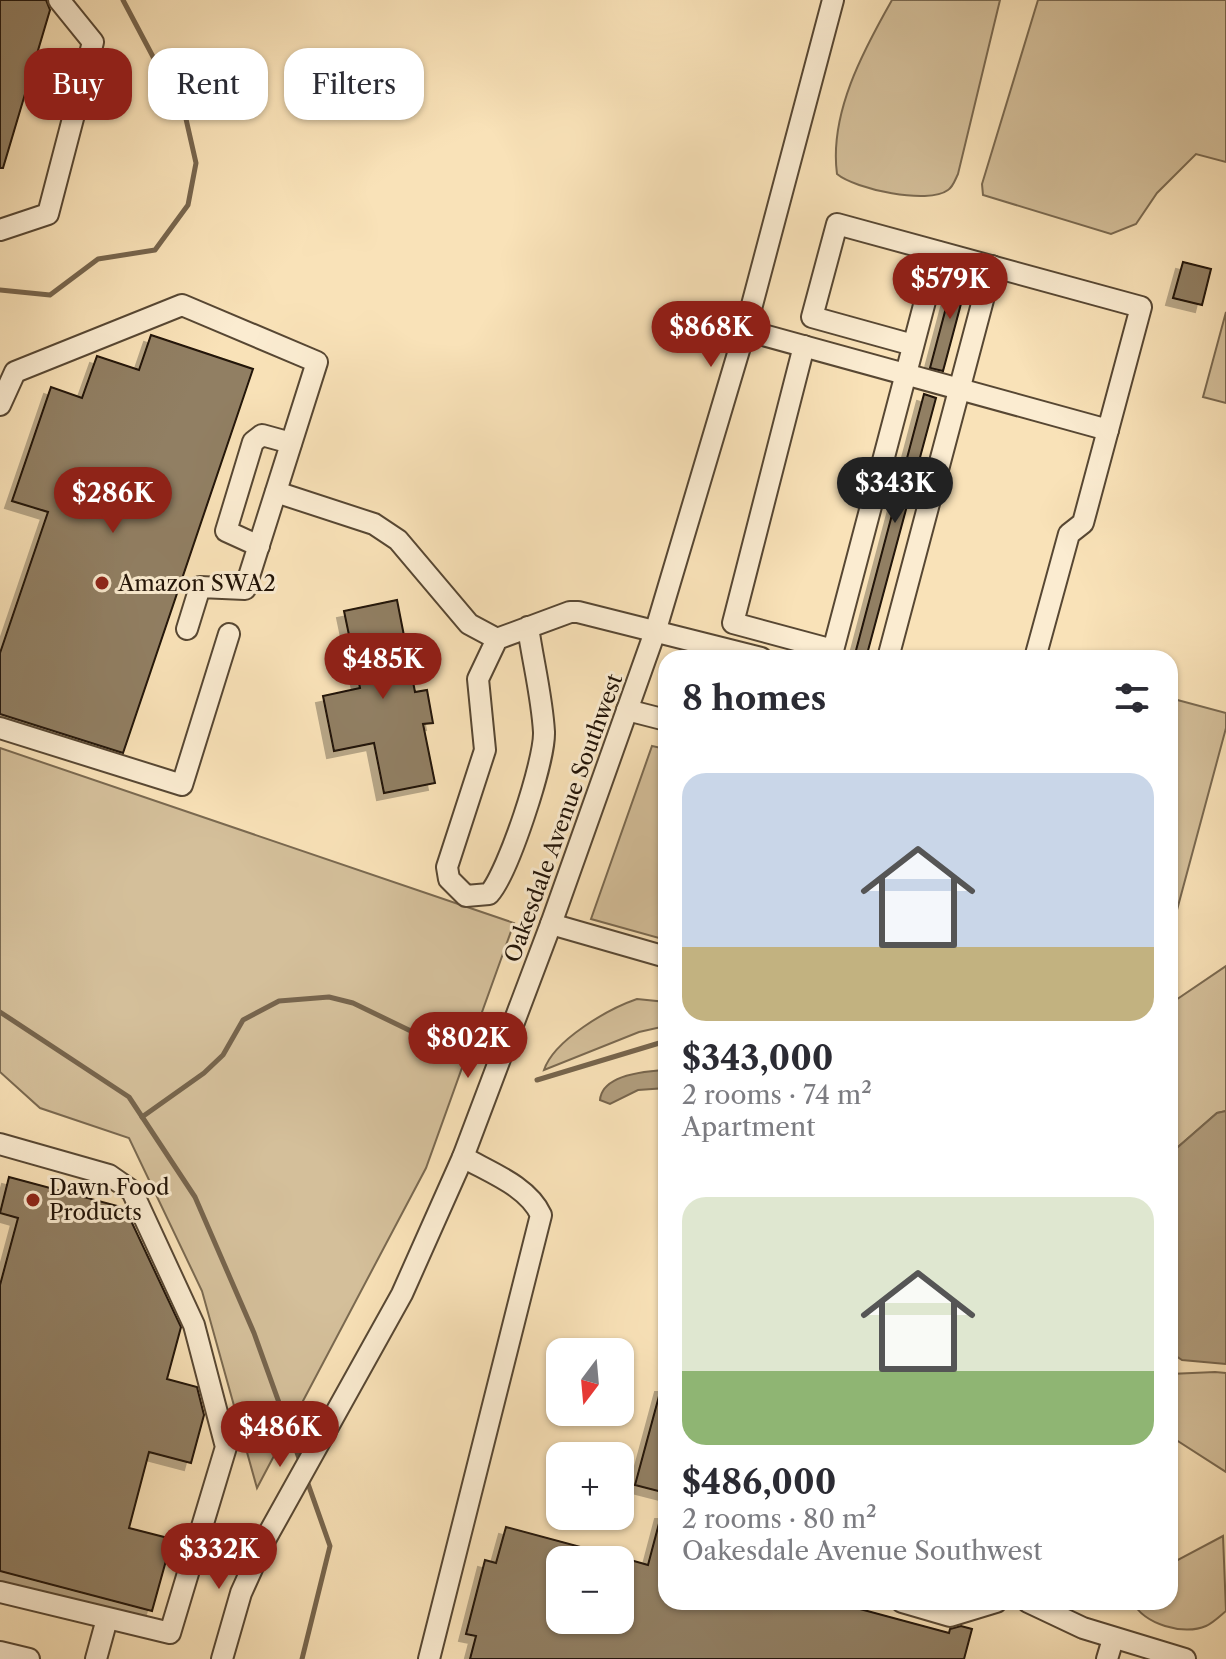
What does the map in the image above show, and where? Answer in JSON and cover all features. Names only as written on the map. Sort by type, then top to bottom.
[{"type":"street","points":[[0,230],[48,214],[93,42],[59,0]]},
{"type":"street","name":"Oakesdale Avenue Southwest","points":[[222,1659],[241,1593],[265,1540],[402,1294],[463,1157],[551,924],[656,629],[745,330],[833,0]]},
{"type":"street","points":[[913,345],[812,317],[837,224],[1141,307],[1083,523],[1069,534],[1037,650]]},
{"type":"street","points":[[833,650],[938,252]]},
{"type":"street","points":[[890,650],[992,266]]},
{"type":"street","points":[[0,405],[15,372],[182,305],[317,362],[245,589],[200,587],[187,629]]},
{"type":"street","points":[[745,330],[1108,430]]},
{"type":"street","points":[[804,346],[733,623],[819,650]]},
{"type":"street","points":[[259,546],[228,535],[226,531],[248,456],[253,442],[262,435],[291,443]]},
{"type":"street","points":[[276,492],[374,524],[398,540],[469,624],[497,639]]},
{"type":"street","points":[[528,627],[544,733],[541,758],[502,875],[489,894],[466,896],[456,890],[447,867],[485,750],[478,679],[497,639],[528,627],[578,612],[732,650]]},
{"type":"street","points":[[0,728],[182,785],[229,634]]},
{"type":"street","points":[[627,710],[658,718]]},
{"type":"street","points":[[551,924],[658,955]]},
{"type":"street","points":[[0,1144],[109,1175],[132,1191],[194,1325],[226,1447],[170,1633],[0,1592]]},
{"type":"street","points":[[429,1659],[541,1222],[539,1209],[525,1194],[463,1157]]},
{"type":"street","points":[[929,1610],[950,1616],[970,1610]]},
{"type":"street","points":[[1046,1610],[1113,1639],[1185,1659]]},
{"type":"street","points":[[96,1659],[107,1619]]},
{"type":"street","points":[[1107,1659],[1113,1639]]},
{"type":"street","points":[[0,1652],[29,1659]]},
{"type":"shaded area","points":[[892,0],[1000,0],[958,174],[950,189],[938,194],[909,195],[875,190],[837,174],[836,151],[843,106],[870,40]]},
{"type":"shaded area","points":[[1038,0],[1226,0],[1226,162],[1196,154],[1157,193],[1136,224],[1111,234],[983,195],[982,184]]},
{"type":"shaded area","points":[[1226,312],[1226,403],[1203,397]]},
{"type":"shaded area","points":[[1178,700],[1226,713],[1226,728],[1178,906]]},
{"type":"shaded area","points":[[652,746],[658,747],[658,938],[591,919]]},
{"type":"shaded area","points":[[0,748],[514,923],[426,1168],[257,1488],[202,1291],[129,1138],[40,1108],[0,1072]]},
{"type":"shaded area","points":[[1226,966],[1226,1111],[1217,1113],[1178,1147],[1178,999]]},
{"type":"shaded area","points":[[637,999],[658,1001],[658,1028],[639,1032],[544,1070],[570,1037],[612,1010]]},
{"type":"shaded area","points":[[658,1071],[658,1089],[638,1090],[610,1104],[600,1100],[608,1085],[637,1073]]},
{"type":"shaded area","points":[[1226,1111],[1226,1364],[1178,1357],[1178,1147],[1217,1113]]},
{"type":"shaded area","points":[[1226,1373],[1226,1472],[1178,1441],[1178,1374]]},
{"type":"shaded area","points":[[1223,1536],[1226,1611],[1206,1626],[1176,1629],[1155,1622],[1138,1610],[1178,1610],[1178,1560]]},
{"type":"building","points":[[0,0],[46,0],[50,10],[39,48],[24,48],[24,97],[3,168],[0,168]]},
{"type":"building","points":[[1183,262],[1211,269],[1202,305],[1173,298]]},
{"type":"building","points":[[956,270],[969,274],[943,371],[930,368]]},
{"type":"building","name":"Amazon SWA2","points":[[151,335],[253,369],[123,753],[0,714],[0,653],[48,512],[12,501],[51,387],[82,398],[97,356],[139,370]]},
{"type":"building","points":[[924,394],[936,398],[868,650],[856,650]]},
{"type":"building","points":[[397,600],[415,692],[427,690],[433,723],[423,724],[435,783],[384,793],[374,743],[334,751],[323,696],[360,688],[344,611]]},
{"type":"building","points":[[9,1177],[125,1208],[181,1327],[167,1379],[197,1387],[204,1415],[191,1463],[149,1452],[129,1528],[172,1539],[152,1611],[0,1571],[0,1285],[18,1218],[0,1213]]},
{"type":"building","points":[[658,1400],[658,1491],[635,1485]]},
{"type":"building","points":[[506,1527],[577,1546],[546,1546],[546,1634],[634,1634],[634,1561],[648,1565],[658,1527],[658,1610],[864,1610],[949,1633],[950,1629],[961,1626],[972,1629],[964,1659],[470,1659],[476,1636],[466,1634],[485,1560],[496,1563]]},
{"type":"waterway","points":[[0,290],[50,295],[98,259],[155,250],[188,205],[196,163],[186,119],[123,0]]},
{"type":"waterway","points":[[142,1117],[204,1073],[223,1055],[243,1020],[279,1001],[329,997],[353,1003],[448,1049]]},
{"type":"waterway","points":[[0,1012],[129,1097],[195,1197],[254,1333],[300,1461]]},
{"type":"waterway","points":[[537,1080],[658,1043]]},
{"type":"waterway","points":[[302,1659],[330,1546],[306,1478]]},
{"type":"place","name":"Amazon SWA2","points":[[102,583]]},
{"type":"place","name":"Dawn Food Products","points":[[33,1200]]}]
